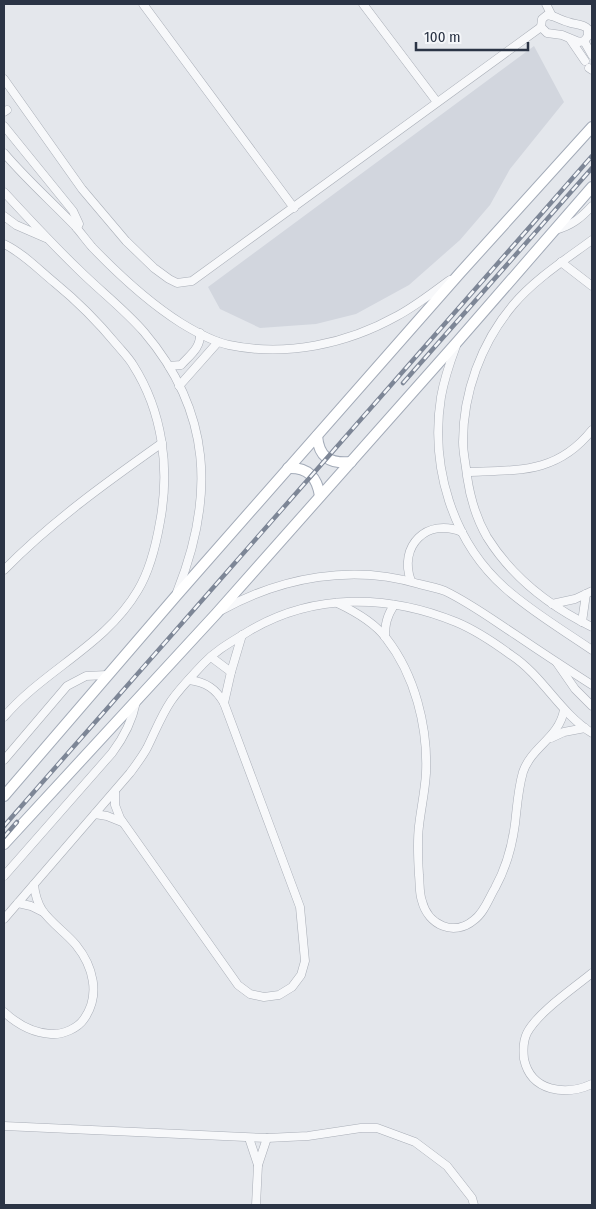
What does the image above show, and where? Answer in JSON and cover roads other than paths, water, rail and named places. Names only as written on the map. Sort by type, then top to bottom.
[{"type":"main road","points":[[4,796],[107,675],[460,272],[592,127]]},
{"type":"main road","points":[[6,840],[216,614],[458,341],[592,186]]},
{"type":"main road","points":[[316,436],[318,446],[325,456],[338,462],[350,462]]},
{"type":"main road","points":[[288,468],[299,468],[310,473],[317,483],[320,496]]},
{"type":"street","points":[[143,4],[294,208]]},
{"type":"street","points":[[363,4],[436,102]]},
{"type":"street","points":[[546,4],[552,16]]},
{"type":"street","points":[[4,79],[11,107],[100,211],[147,262],[161,274],[177,283],[192,281],[294,208],[540,27],[544,17],[552,16],[590,28],[588,36],[584,41],[579,42],[548,33],[540,27]]},
{"type":"street","points":[[569,38],[585,61]]},
{"type":"street","points":[[584,41],[592,55]]},
{"type":"street","points":[[4,126],[73,211],[79,224],[77,228]]},
{"type":"street","points":[[4,153],[92,246],[159,308],[181,323],[218,342],[228,345],[257,349],[286,349],[316,346],[344,339],[372,329],[399,315],[460,272]]},
{"type":"street","points":[[4,192],[143,331],[169,366],[194,421],[202,471],[198,523],[193,548],[176,596]]},
{"type":"street","points":[[553,231],[569,226],[592,206]]},
{"type":"street","points":[[4,216],[32,233],[50,240]]},
{"type":"street","points":[[592,240],[531,287],[498,325],[486,346],[468,393],[464,418],[463,444],[470,492],[476,514],[486,536],[513,571],[528,585],[552,604],[592,627]]},
{"type":"street","points":[[4,244],[15,250],[68,293],[133,364],[148,391],[156,416],[164,463],[164,503],[153,556],[139,589],[123,613],[99,637],[41,681],[4,717]]},
{"type":"street","points":[[561,262],[592,286]]},
{"type":"street","points":[[169,366],[181,365],[199,346],[201,340],[200,333]]},
{"type":"street","points":[[458,341],[441,396],[438,431],[440,466],[448,502],[462,532],[481,561],[504,587],[534,611],[592,650]]},
{"type":"street","points":[[179,386],[218,342]]},
{"type":"street","points":[[467,472],[526,470],[547,465],[567,455],[584,441],[592,430]]},
{"type":"street","points":[[4,570],[98,489],[162,443]]},
{"type":"street","points":[[412,581],[407,565],[408,556],[416,541],[422,535],[437,528],[454,529],[462,532]]},
{"type":"street","points":[[216,614],[238,601],[273,587],[315,576],[359,574],[402,578],[444,591],[480,611],[592,685]]},
{"type":"street","points":[[552,604],[575,599],[589,593]]},
{"type":"street","points":[[582,622],[589,593]]},
{"type":"street","points":[[356,613],[361,601]]},
{"type":"street","points":[[4,919],[130,773],[147,748],[172,700],[189,680],[222,647],[264,622],[288,613],[312,606],[375,601],[426,612],[458,622],[512,655],[532,672],[564,710],[592,733]]},
{"type":"street","points":[[337,603],[356,613],[386,637],[413,688],[421,715],[425,744],[426,773],[418,850],[421,899],[426,913],[436,923],[449,928],[463,927],[476,920],[484,908],[500,880],[507,862],[524,770],[533,754],[559,724],[564,710]]},
{"type":"street","points":[[386,637],[385,625],[388,614],[394,605]]},
{"type":"street","points":[[224,703],[228,682],[242,635]]},
{"type":"street","points":[[211,657],[231,672]]},
{"type":"street","points":[[556,661],[575,689],[592,706]]},
{"type":"street","points":[[4,760],[67,686],[86,676],[107,675]]},
{"type":"street","points":[[115,792],[115,805],[124,823],[238,985],[250,994],[264,997],[279,995],[292,987],[301,975],[305,960],[300,907],[224,703],[214,689],[198,681],[189,680]]},
{"type":"street","points":[[214,689],[228,682]]},
{"type":"street","points":[[4,876],[112,753],[125,735],[136,702]]},
{"type":"street","points":[[547,740],[564,732],[585,728]]},
{"type":"street","points":[[95,814],[113,818],[124,823]]},
{"type":"street","points":[[4,1012],[23,1026],[37,1032],[53,1035],[70,1030],[77,1025],[83,1020],[92,1005],[95,988],[90,970],[76,945],[43,912],[36,899],[34,885]]},
{"type":"street","points":[[18,903],[31,906],[43,912]]},
{"type":"street","points":[[592,973],[542,1016],[527,1033],[524,1043],[526,1067],[534,1080],[552,1089],[568,1089],[592,1084]]},
{"type":"street","points":[[4,1126],[249,1138],[308,1136],[361,1128],[377,1128],[415,1142],[447,1166],[472,1198],[474,1205]]},
{"type":"street","points":[[249,1138],[258,1165]]},
{"type":"street","points":[[256,1205],[258,1165],[267,1138]]},
{"type":"railway","points":[[4,826],[592,156]]},
{"type":"railway","points":[[403,383],[592,168]]},
{"type":"railway","points":[[4,837],[17,822]]}]
